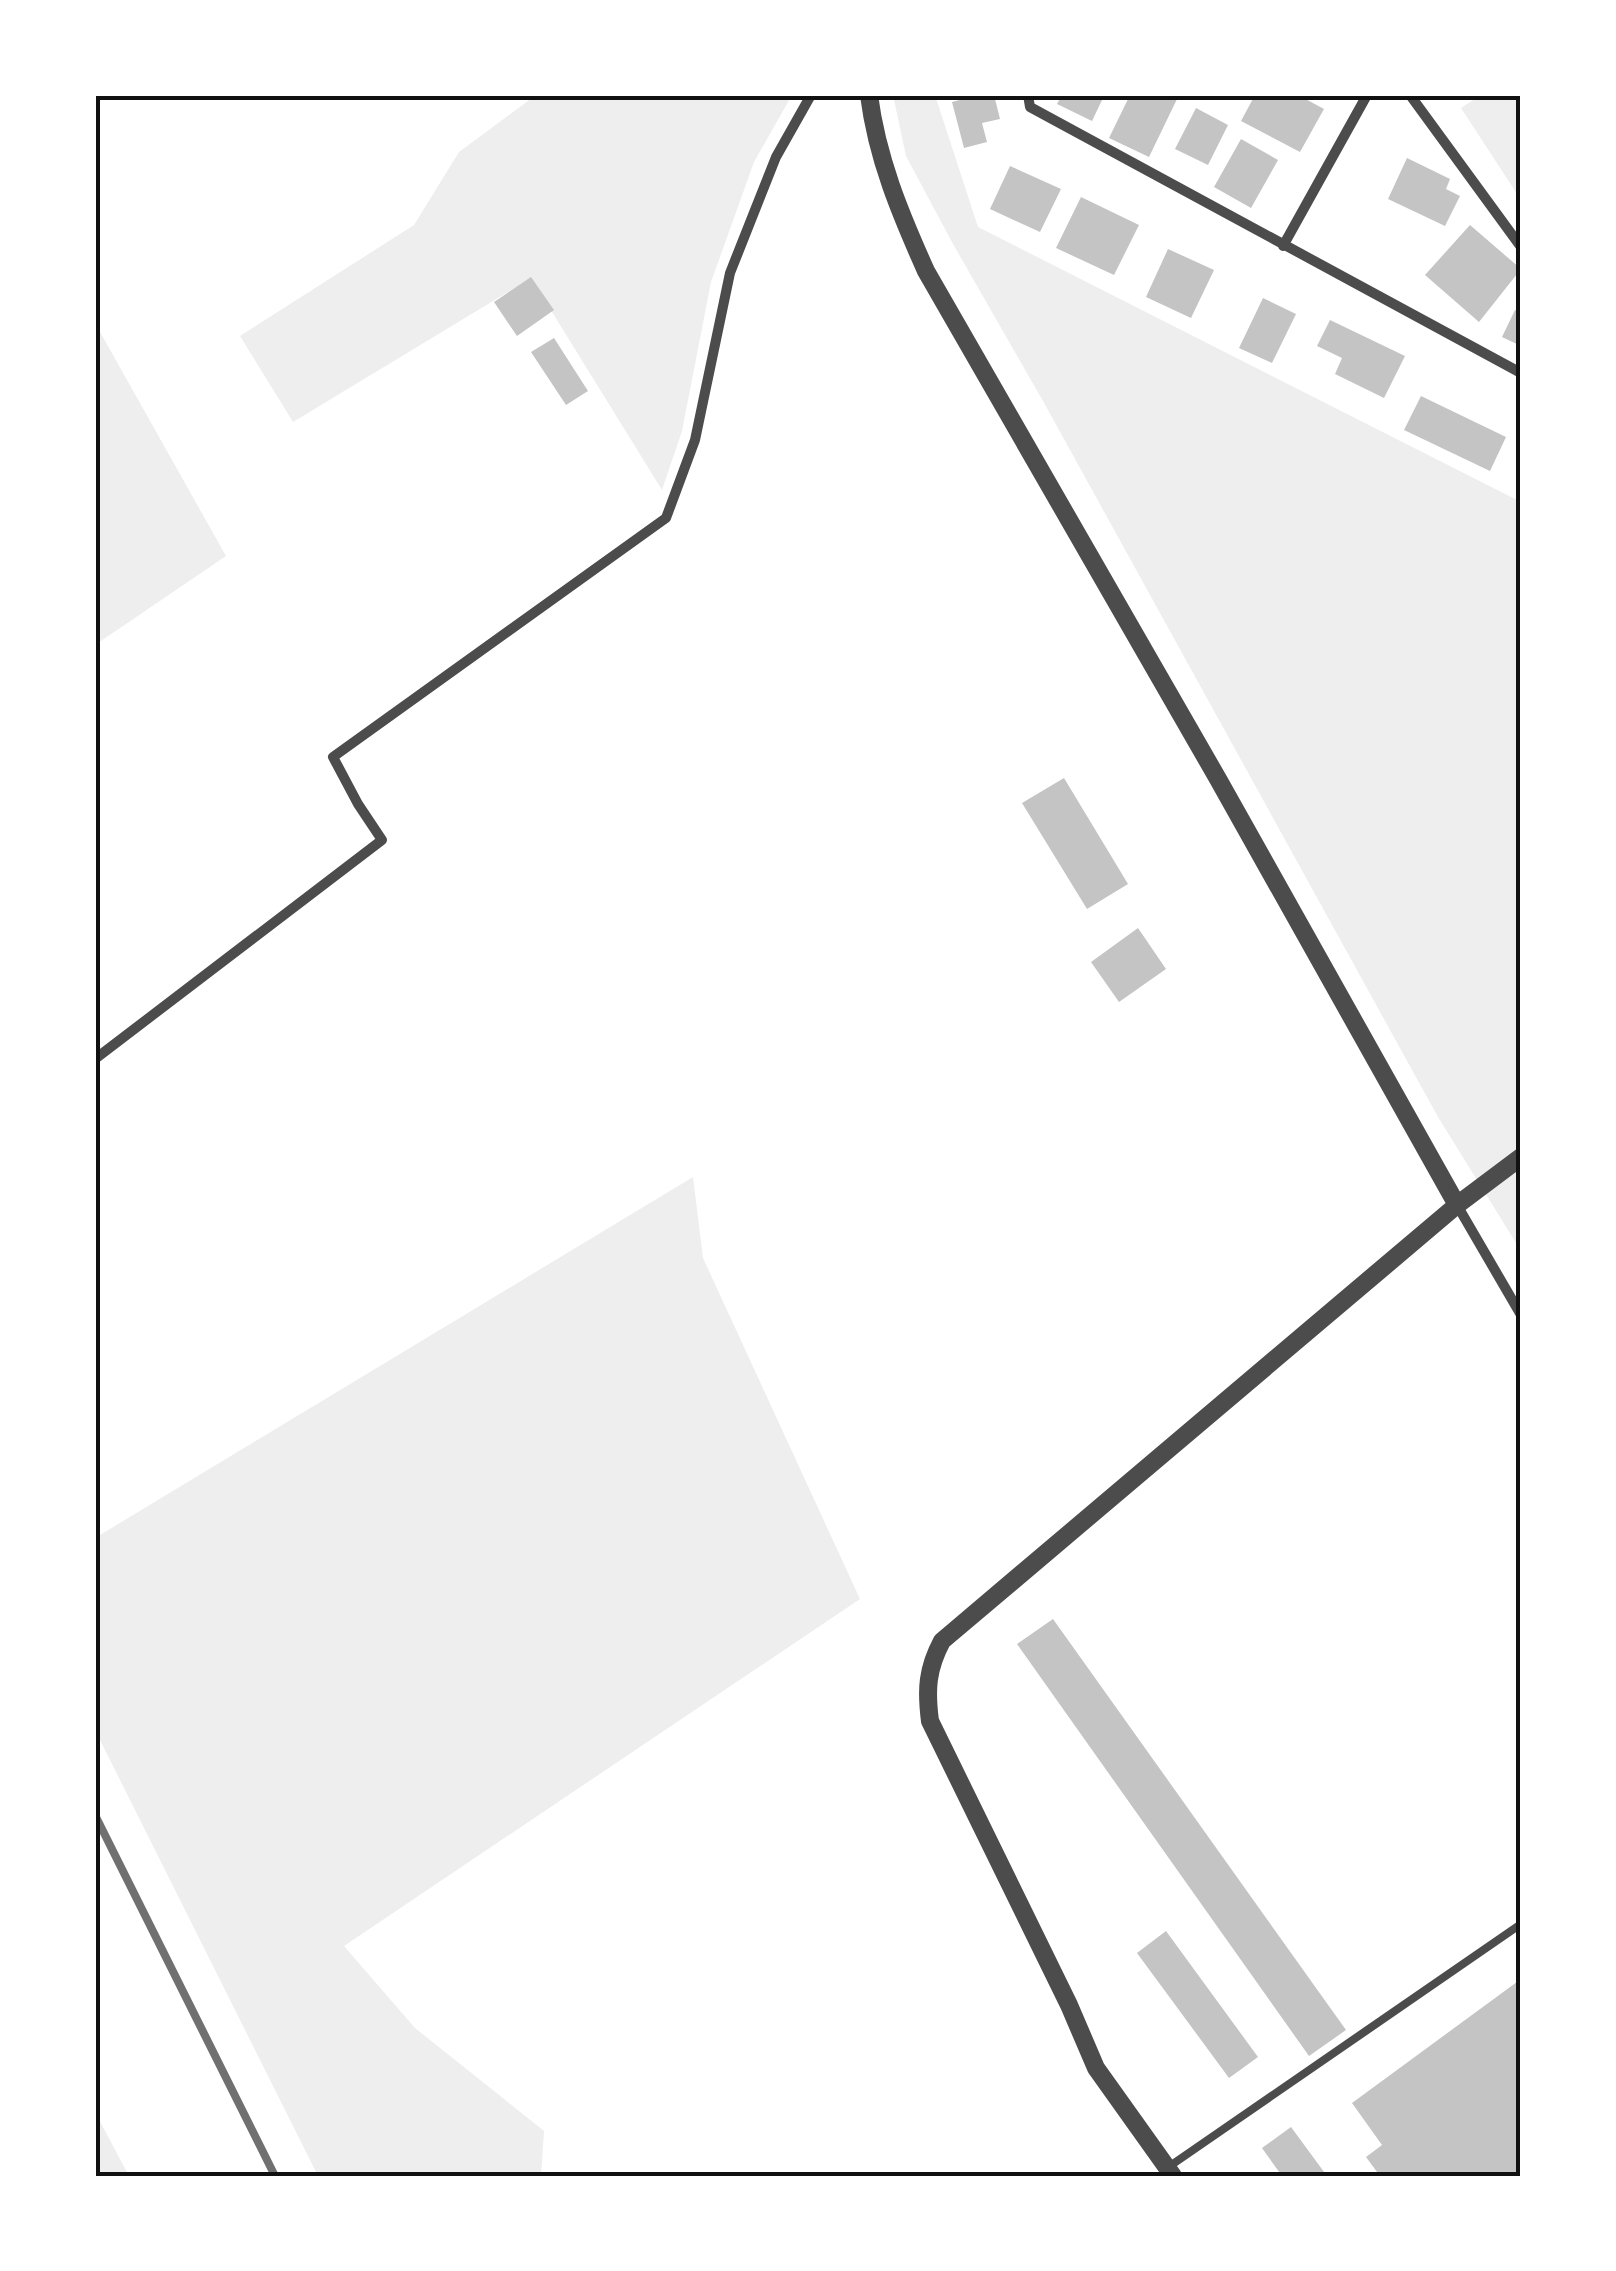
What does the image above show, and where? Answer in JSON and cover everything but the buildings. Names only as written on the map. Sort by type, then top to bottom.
[{"type":"street","points":[[95,1059],[382,840],[333,757],[666,518],[695,440],[730,273],[776,157],[811,95]]},
{"type":"street","points":[[869,95],[873,130],[894,202],[926,271],[1521,1315]]},
{"type":"street","points":[[1028,95],[1030,107],[1521,373]]},
{"type":"street","points":[[1283,246],[1368,95]]},
{"type":"street","points":[[1410,95],[1521,248]]},
{"type":"street","points":[[1170,2172],[1096,2068],[930,1721],[926,1692],[930,1664],[942,1641],[1457,1205],[1521,1157]]},
{"type":"lane","points":[[1170,2172],[1521,1924]]},
{"type":"shaded area","points":[[536,95],[792,95],[754,162],[711,282],[682,431],[662,490],[531,278],[293,422],[240,336],[414,225],[459,152]]},
{"type":"shaded area","points":[[893,95],[935,95],[978,227],[1521,502],[1521,1251],[1438,1117],[953,244],[906,156]]},
{"type":"shaded area","points":[[1481,95],[1521,95],[1521,200],[1461,108]]},
{"type":"shaded area","points":[[95,323],[226,556],[95,645]]},
{"type":"shaded area","points":[[693,1177],[703,1258],[860,1599],[344,1946],[415,2028],[544,2131],[541,2176],[318,2176],[95,1730],[95,1538]]},
{"type":"shaded area","points":[[95,2112],[129,2176],[95,2176]]},
{"type":"railway","points":[[95,1815],[275,2176]]}]
